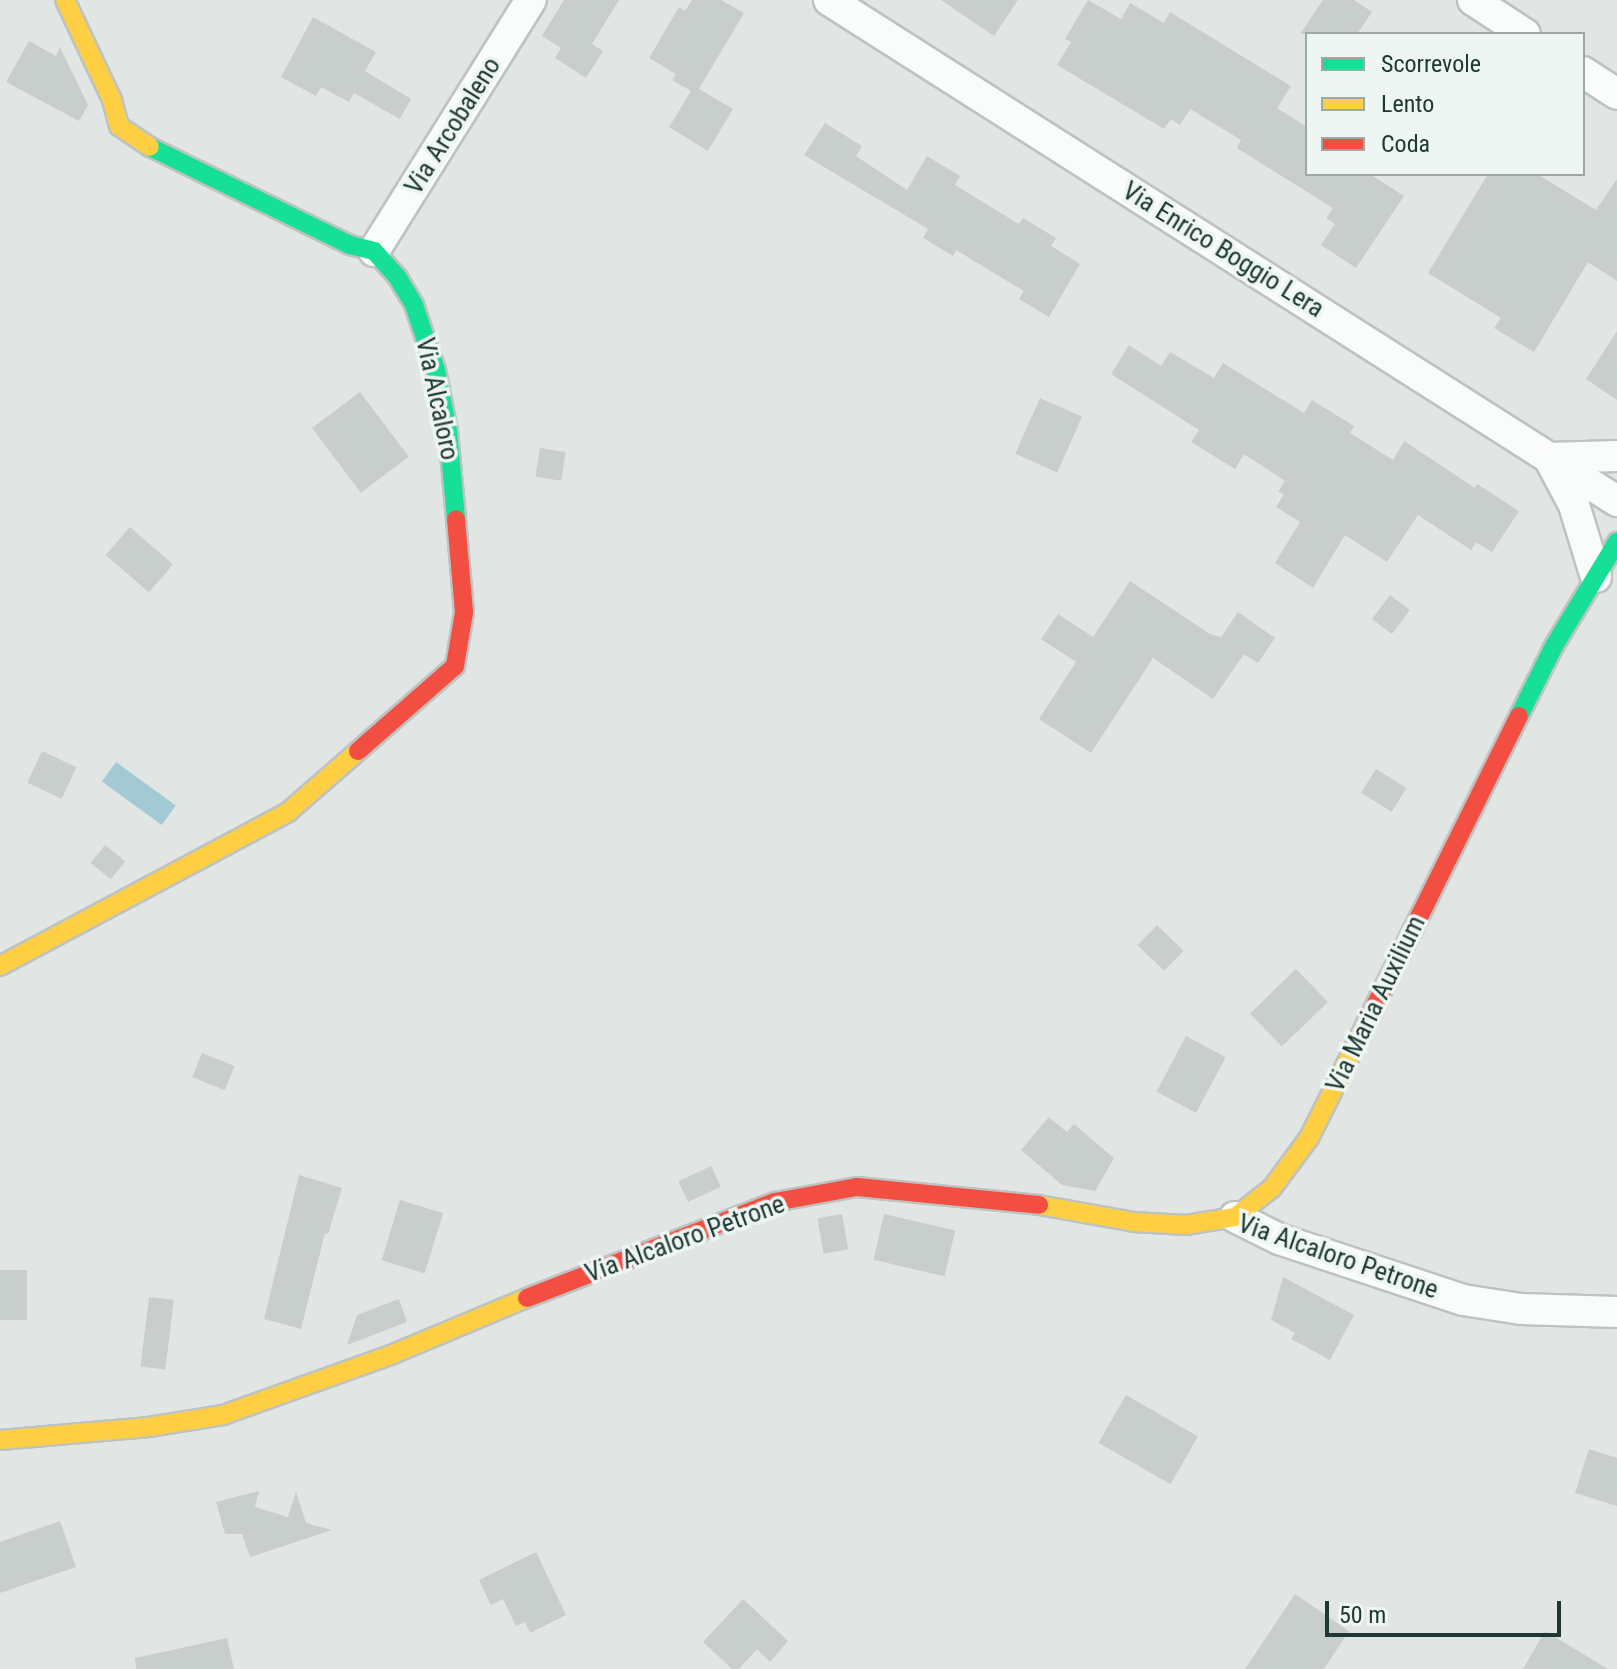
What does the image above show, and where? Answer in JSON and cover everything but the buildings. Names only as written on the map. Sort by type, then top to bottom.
[{"type":"street","points":[[65,0],[112,100],[119,126],[136,140],[350,245],[374,251]]},
{"type":"street","name":"Via Arcobaleno","points":[[374,251],[531,0]]},
{"type":"street","name":"Via Enrico Boggio Lera","points":[[829,0],[1617,501]]},
{"type":"street","points":[[1473,0],[1522,32]]},
{"type":"street","points":[[1585,73],[1617,94]]},
{"type":"street","name":"Via Alcaloro","points":[[0,966],[91,914],[288,812],[455,666],[461,647],[464,612],[448,431],[436,370],[414,305],[398,278],[374,251]]},
{"type":"street","points":[[1596,577],[1574,505],[1549,458],[1603,459],[1617,456]]},
{"type":"street","name":"Via Maria Auxilium","points":[[1235,1217],[1272,1188],[1309,1138],[1554,646],[1617,542]]},
{"type":"street","name":"Via Alcaloro Petrone","points":[[0,1440],[149,1427],[223,1415],[393,1354],[611,1263],[775,1202],[857,1187],[1037,1205],[1134,1222],[1186,1225],[1235,1217],[1279,1239],[1463,1300],[1521,1309],[1617,1312]]},
{"type":"water","points":[[116,762],[176,805],[162,825],[102,781]]},
{"type":"traffic: fast","points":[[150,147],[350,245],[374,251],[398,278],[414,305],[436,370],[448,431],[456,519]]},
{"type":"traffic: fast","points":[[1519,716],[1554,646],[1617,542]]},
{"type":"traffic: slow","points":[[65,0],[112,100],[119,126],[150,147]]},
{"type":"traffic: slow","points":[[0,966],[288,812],[358,751]]},
{"type":"traffic: slow","points":[[1039,1205],[1134,1222],[1186,1225],[1235,1217],[1272,1188],[1309,1138],[1365,1026]]},
{"type":"traffic: slow","points":[[0,1440],[149,1427],[223,1415],[393,1354],[527,1298]]},
{"type":"traffic: jam","points":[[358,751],[455,666],[464,612],[456,519]]},
{"type":"traffic: jam","points":[[1365,1026],[1519,716]]},
{"type":"traffic: jam","points":[[527,1298],[775,1202],[857,1187],[1039,1205]]}]
